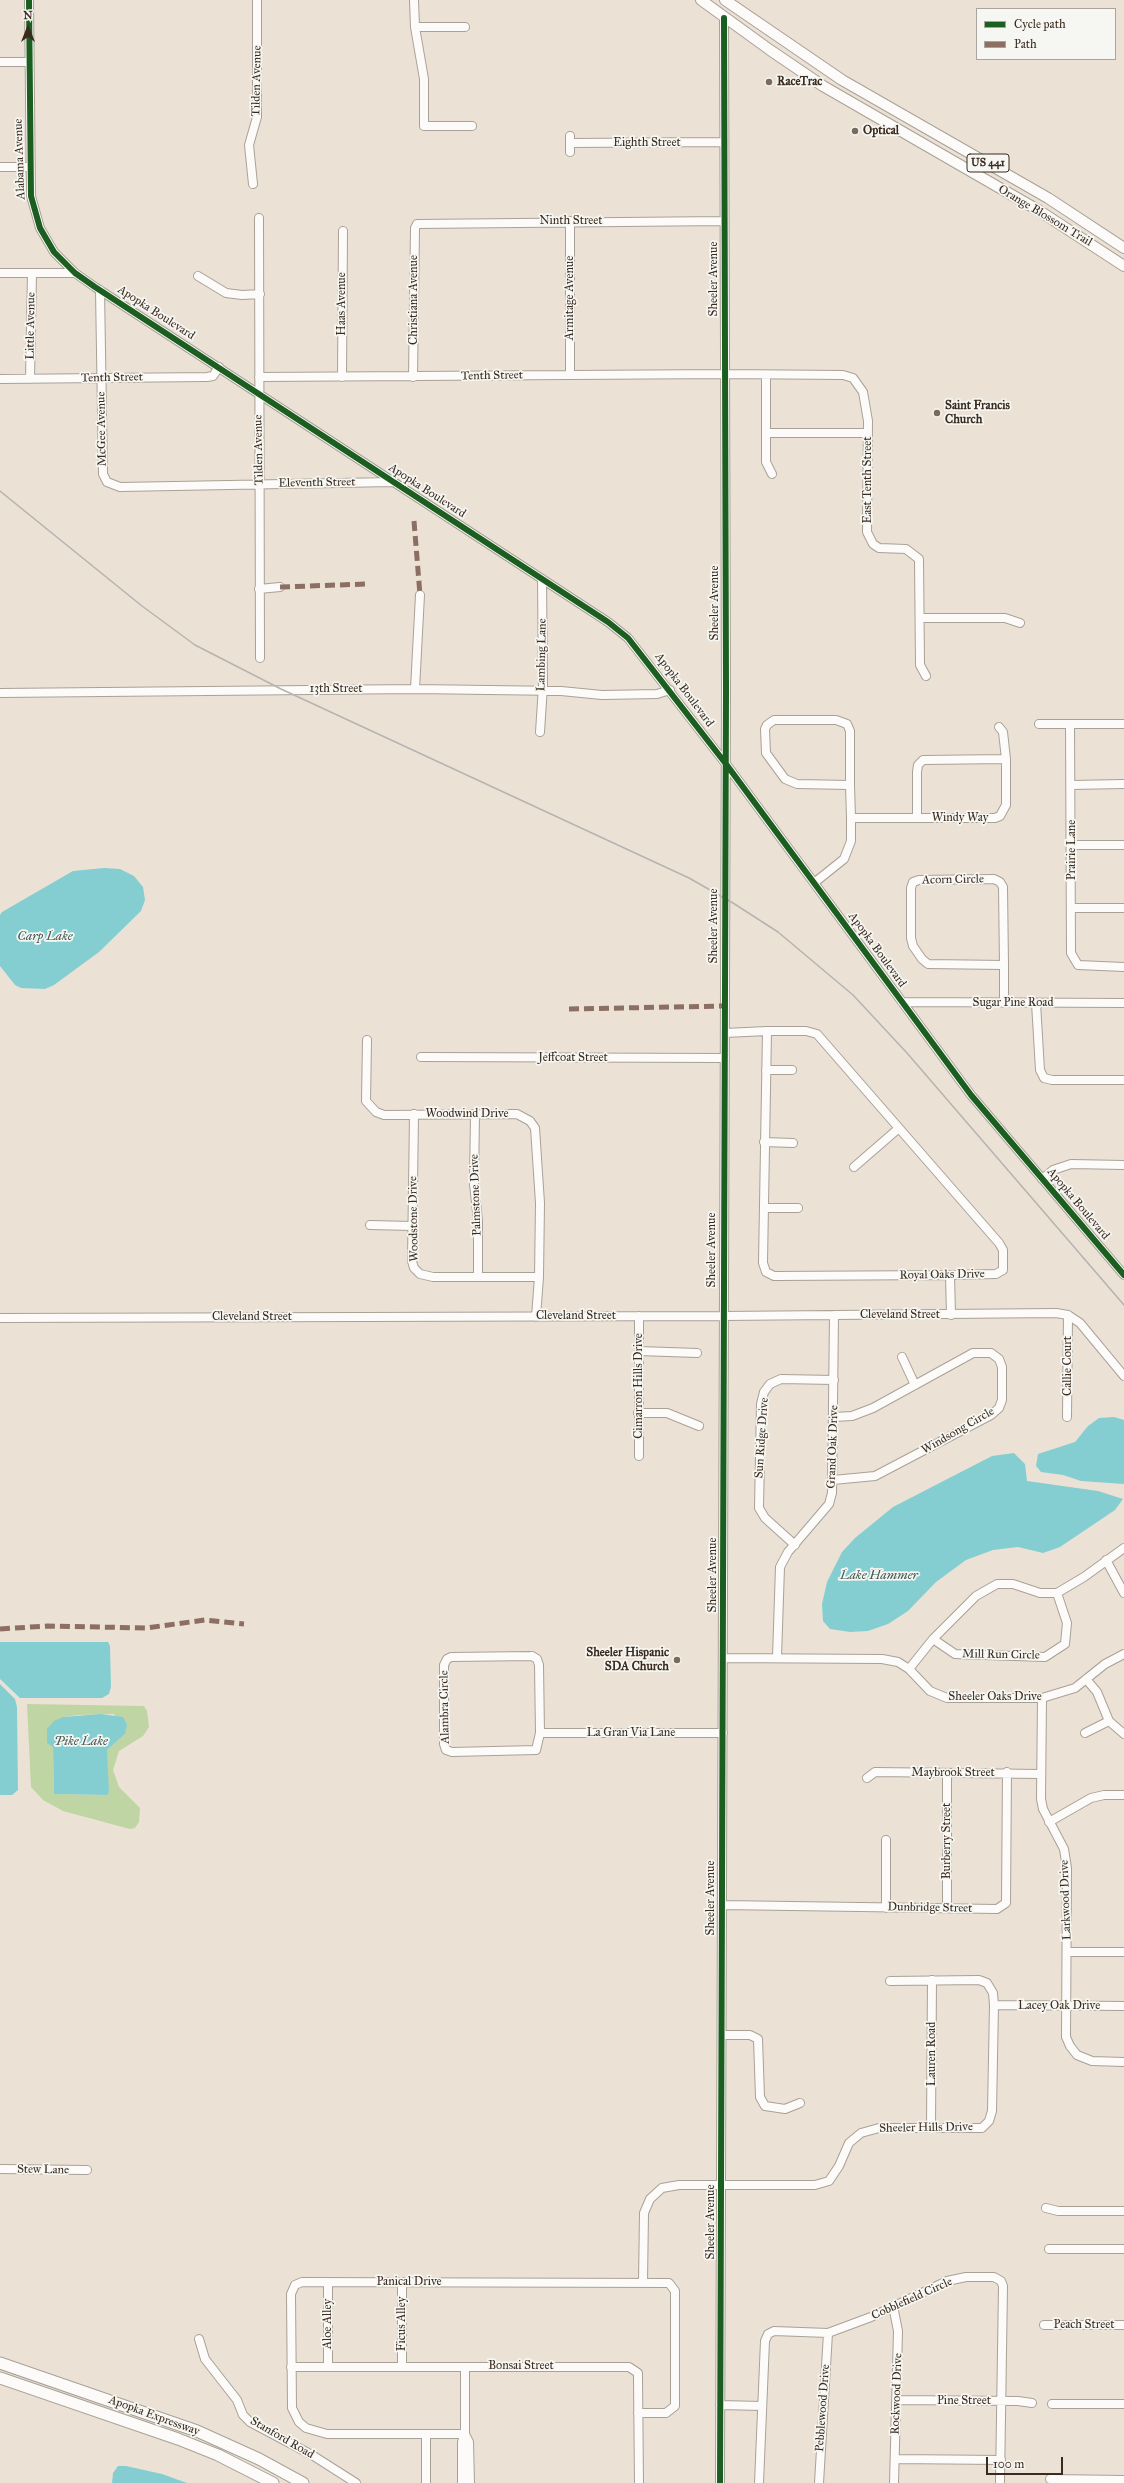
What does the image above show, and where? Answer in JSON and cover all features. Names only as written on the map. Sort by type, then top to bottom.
[{"type":"highway","name":"Apopka Expressway","points":[[0,2362],[197,2431],[259,2459],[303,2483]]},
{"type":"highway","name":"Apopka Expressway","points":[[0,2378],[218,2455],[273,2483]]},
{"type":"main road","name":"Orange Blossom Trail","points":[[701,0],[724,18],[816,82],[1011,194],[1124,266]]},
{"type":"main road","name":"Orange Blossom Trail","points":[[725,0],[842,80],[1018,181],[1124,248]]},
{"type":"main road","name":"Sheeler Avenue","points":[[724,18],[725,0]]},
{"type":"main road","points":[[797,69],[810,73],[825,69]]},
{"type":"main road","points":[[816,82],[830,76],[842,80]]},
{"type":"main road","points":[[932,149],[938,135]]},
{"type":"main road","points":[[1011,194],[1018,181]]},
{"type":"street","name":"Alabama Avenue","points":[[29,0],[28,62],[32,204],[40,228],[54,252],[75,272],[100,290]]},
{"type":"street","name":"Tilden Avenue","points":[[253,184],[249,145],[257,117],[257,0]]},
{"type":"street","points":[[414,0],[415,26],[424,80],[424,126],[472,126]]},
{"type":"street","name":"Sheeler Avenue","points":[[720,2483],[726,764],[724,18]]},
{"type":"street","points":[[415,26],[464,27]]},
{"type":"street","points":[[0,62],[28,62]]},
{"type":"street","name":"Eighth Street","points":[[570,152],[570,139],[724,142]]},
{"type":"street","points":[[0,167],[30,167]]},
{"type":"street","name":"Tilden Avenue","points":[[258,218],[260,294],[258,393],[260,658]]},
{"type":"street","name":"Ninth Street","points":[[417,224],[570,221],[724,221]]},
{"type":"street","name":"Armitage Avenue","points":[[570,221],[570,375]]},
{"type":"street","name":"Christiana Avenue","points":[[413,377],[415,228],[417,224]]},
{"type":"street","name":"Haas Avenue","points":[[342,378],[343,231]]},
{"type":"street","points":[[0,273],[75,272]]},
{"type":"street","name":"Little Avenue","points":[[30,379],[32,273]]},
{"type":"street","points":[[198,276],[226,292],[242,295],[260,294]]},
{"type":"street","name":"Apopka Boulevard","points":[[100,290],[542,579],[628,638],[670,690],[726,764],[971,1095],[1124,1275]]},
{"type":"street","name":"McGee Avenue","points":[[100,290],[103,474],[107,482],[120,487]]},
{"type":"street","name":"Tenth Street","points":[[0,379],[210,377],[219,367]]},
{"type":"street","name":"Tenth Street","points":[[259,377],[342,378],[725,374]]},
{"type":"street","name":"East Tenth Street","points":[[725,374],[843,375],[853,378],[863,392],[868,433],[867,532],[873,544],[879,548],[906,549],[919,559],[920,665],[926,676]]},
{"type":"street","points":[[766,375],[766,462],[772,474]]},
{"type":"street","points":[[766,433],[868,433]]},
{"type":"street","name":"Eleventh Street","points":[[120,487],[259,483],[394,482]]},
{"type":"street","name":"Lambing Lane","points":[[540,732],[543,691],[542,579]]},
{"type":"street","points":[[259,589],[280,587]]},
{"type":"street","points":[[415,689],[420,595]]},
{"type":"street","points":[[920,618],[1005,618],[1020,623]]},
{"type":"street","name":"13th Street","points":[[0,693],[415,689],[657,694],[670,690]]},
{"type":"street","points":[[814,883],[844,859],[851,841],[850,732],[843,721],[774,720],[767,725],[765,729],[766,753],[785,779],[797,784],[850,785]]},
{"type":"street","points":[[1039,724],[1124,724]]},
{"type":"street","name":"Prairie Lane","points":[[1070,724],[1072,845],[1071,953],[1078,965],[1087,967],[1124,967]]},
{"type":"street","name":"Windy Way","points":[[851,818],[995,818],[1000,816],[1006,805],[1006,759],[1003,732],[999,727]]},
{"type":"street","points":[[917,817],[916,772],[918,765],[923,760],[1006,759]]},
{"type":"street","points":[[1071,785],[1124,784]]},
{"type":"street","points":[[1072,845],[1124,845]]},
{"type":"street","name":"Acorn Circle","points":[[1004,965],[928,964],[922,959],[913,946],[911,938],[911,888],[913,882],[919,880],[994,879],[1000,882],[1003,886],[1004,965],[1004,1002]]},
{"type":"street","points":[[1071,908],[1124,908]]},
{"type":"street","name":"Sugar Pine Road","points":[[902,1002],[1124,1003]]},
{"type":"street","points":[[1036,1003],[1040,1070],[1044,1078],[1052,1080],[1124,1080]]},
{"type":"street","name":"Royal Oaks Drive","points":[[725,1033],[767,1031],[806,1031],[817,1034],[1003,1250],[1003,1270],[996,1274],[950,1275],[774,1276],[766,1272],[763,1263],[767,1031]]},
{"type":"street","name":"Woodwind Drive","points":[[367,1040],[366,1094],[370,1108],[384,1115],[517,1114],[530,1120],[535,1128],[540,1203],[539,1277],[536,1317]]},
{"type":"street","name":"Jeffcoat Street","points":[[421,1057],[725,1058]]},
{"type":"street","points":[[766,1070],[792,1070]]},
{"type":"street","name":"Woodstone Drive","points":[[414,1114],[412,1261],[420,1274],[433,1277],[539,1277]]},
{"type":"street","name":"Palmstone Drive","points":[[475,1114],[474,1184],[478,1221],[478,1277]]},
{"type":"street","points":[[854,1167],[899,1128]]},
{"type":"street","points":[[764,1142],[793,1142]]},
{"type":"street","points":[[1042,1179],[1053,1170],[1071,1164],[1124,1165]]},
{"type":"street","points":[[764,1208],[798,1208]]},
{"type":"street","points":[[370,1226],[412,1226]]},
{"type":"street","points":[[950,1275],[951,1314]]},
{"type":"street","name":"Cleveland Street","points":[[0,1318],[536,1317],[1056,1313],[1068,1316],[1080,1323],[1124,1376]]},
{"type":"street","name":"Grand Oak Drive","points":[[777,1658],[779,1574],[784,1558],[829,1504],[833,1480],[834,1315]]},
{"type":"street","name":"Cimarron Hills Drive","points":[[639,1316],[638,1413],[640,1456]]},
{"type":"street","name":"Callie Court","points":[[1068,1316],[1068,1417]]},
{"type":"street","points":[[639,1351],[697,1353]]},
{"type":"street","name":"Windsong Circle","points":[[833,1480],[874,1476],[991,1415],[999,1408],[1002,1400],[1002,1367],[999,1359],[991,1353],[973,1353],[863,1413],[834,1417]]},
{"type":"street","points":[[902,1357],[915,1385]]},
{"type":"street","name":"Sun Ridge Drive","points":[[794,1545],[765,1518],[759,1508],[761,1404],[764,1392],[770,1384],[781,1379],[834,1380]]},
{"type":"street","points":[[638,1413],[667,1413],[699,1426]]},
{"type":"street","points":[[909,1669],[933,1639],[976,1596],[997,1584],[1013,1584],[1040,1593],[1057,1593],[1084,1577],[1124,1548]]},
{"type":"street","points":[[1106,1560],[1124,1593]]},
{"type":"street","name":"Mill Run Circle","points":[[933,1639],[955,1654],[1045,1657],[1065,1644],[1067,1623],[1057,1593]]},
{"type":"street","name":"Sheeler Oaks Drive","points":[[724,1658],[882,1658],[898,1662],[909,1669],[930,1691],[947,1698],[1042,1698],[1075,1688],[1105,1664],[1124,1654]]},
{"type":"street","name":"Alambra Circle","points":[[532,1656],[537,1659],[540,1733],[539,1744],[536,1750],[531,1752],[452,1752],[446,1750],[444,1744],[444,1665],[447,1659],[451,1657],[532,1656]]},
{"type":"street","points":[[1086,1679],[1097,1692],[1109,1721],[1124,1734]]},
{"type":"street","name":"Larkwood Drive","points":[[1042,1698],[1041,1799],[1050,1822],[1064,1849],[1067,1868],[1066,2037],[1070,2046],[1077,2055],[1092,2061],[1124,2062]]},
{"type":"street","points":[[1085,1733],[1109,1721]]},
{"type":"street","name":"La Gran Via Lane","points":[[540,1733],[723,1733]]},
{"type":"street","name":"Maybrook Street","points":[[867,1778],[875,1772],[1007,1772],[1041,1774]]},
{"type":"street","name":"Dunbridge Street","points":[[722,1905],[997,1909],[1006,1902],[1007,1772]]},
{"type":"street","name":"Burberry Street","points":[[947,1773],[947,1908]]},
{"type":"street","points":[[1050,1822],[1091,1798],[1104,1795],[1124,1795]]},
{"type":"street","points":[[886,1840],[886,1908]]},
{"type":"street","points":[[1067,1952],[1124,1952]]},
{"type":"street","name":"Lauren Road","points":[[931,2127],[932,1980]]},
{"type":"street","name":"Sheeler Hills Drive","points":[[643,2282],[644,2213],[650,2199],[662,2188],[669,2186],[722,2184],[815,2185],[829,2181],[839,2166],[849,2143],[861,2133],[879,2128],[982,2128],[990,2120],[992,2111],[994,2005],[993,1993],[987,1983],[979,1980],[890,1981]]},
{"type":"street","name":"Lacey Oak Drive","points":[[994,2005],[1124,2006]]},
{"type":"street","points":[[722,2035],[750,2035],[758,2039],[760,2098],[765,2106],[785,2109],[800,2103]]},
{"type":"street","name":"Stew Lane","points":[[0,2169],[87,2170]]},
{"type":"street","points":[[1046,2208],[1058,2211],[1124,2211]]},
{"type":"street","points":[[1049,2249],[1124,2249]]},
{"type":"street","name":"Cobblefield Circle","points":[[759,2483],[765,2341],[768,2334],[774,2331],[828,2333],[893,2306],[947,2281],[966,2277],[994,2278],[1001,2281],[1003,2286],[1000,2483]]},
{"type":"street","name":"Panical Drive","points":[[466,2434],[327,2434],[313,2432],[299,2422],[292,2408],[292,2288],[302,2282],[669,2283],[675,2291],[676,2400],[672,2410],[666,2413],[638,2412]]},
{"type":"street","name":"Aloe Alley","points":[[328,2282],[328,2367]]},
{"type":"street","name":"Ficus Alley","points":[[402,2282],[402,2367]]},
{"type":"street","name":"Rockwood Drive","points":[[893,2306],[898,2331],[894,2483]]},
{"type":"street","name":"Peach Street","points":[[1044,2326],[1124,2325]]},
{"type":"street","name":"Pebblewood Drive","points":[[818,2483],[828,2333]]},
{"type":"street","name":"Stanford Road","points":[[199,2339],[205,2359],[237,2400],[243,2415],[250,2422],[312,2456],[356,2483]]},
{"type":"street","name":"Bonsai Street","points":[[291,2367],[629,2367],[638,2373],[639,2483]]},
{"type":"street","points":[[465,2367],[466,2434],[469,2442],[470,2483]]},
{"type":"street","name":"Pine Street","points":[[896,2400],[1002,2401],[1032,2403]]},
{"type":"street","points":[[1052,2404],[1124,2404]]},
{"type":"street","points":[[720,2405],[762,2406]]},
{"type":"street","points":[[426,2434],[426,2483]]},
{"type":"street","points":[[462,2483],[462,2442],[466,2434]]},
{"type":"street","points":[[895,2459],[1001,2460]]},
{"type":"street","points":[[1050,2479],[1124,2480]]},
{"type":"green space","points":[[27,1704],[144,1706],[147,1711],[149,1727],[143,1736],[119,1751],[113,1770],[119,1787],[140,1808],[139,1822],[135,1828],[130,1829],[63,1811],[43,1800],[31,1787]],"holes":[[[114,1714],[125,1734],[107,1750],[107,1795],[54,1794],[53,1747],[63,1717]]]},
{"type":"water","name":"Carp Lake","points":[[104,868],[120,869],[134,876],[143,887],[145,900],[141,911],[99,952],[54,985],[45,989],[21,988],[15,985],[0,966],[0,915],[2,912],[73,871]]},
{"type":"water","points":[[1114,1417],[1124,1420],[1124,1484],[1081,1481],[1063,1475],[1041,1472],[1036,1466],[1038,1454],[1075,1442],[1088,1426],[1099,1418]]},
{"type":"water","name":"Lake Hammer","points":[[1014,1453],[1025,1464],[1027,1481],[1098,1491],[1123,1499],[1115,1510],[1060,1547],[1043,1553],[1018,1547],[993,1550],[966,1560],[936,1582],[908,1611],[888,1624],[868,1631],[850,1632],[830,1629],[823,1621],[822,1604],[827,1582],[842,1552],[855,1538],[893,1507],[992,1456]]},
{"type":"water","points":[[0,1642],[108,1642],[110,1646],[111,1687],[109,1694],[102,1698],[20,1698],[0,1679]]},
{"type":"water","points":[[0,1684],[15,1699],[17,1707],[18,1790],[12,1795],[0,1795]]},
{"type":"water","name":"Pike Lake","points":[[101,1714],[123,1717],[127,1725],[125,1734],[107,1750],[109,1792],[107,1795],[54,1794],[53,1747],[47,1743],[47,1729],[54,1721],[63,1717]]},
{"type":"water","points":[[118,2466],[126,2466],[162,2474],[187,2483],[112,2483],[113,2473]]},
{"type":"railway","points":[[0,491],[142,606],[195,645],[281,689],[689,878],[733,903],[778,932],[853,995],[907,1053],[1124,1305]]},
{"type":"marked path","points":[[414,521],[420,595]]},
{"type":"marked path","points":[[280,587],[367,584]]},
{"type":"marked path","points":[[569,1009],[725,1006]]},
{"type":"marked path","points":[[0,1629],[47,1626],[146,1628],[205,1620],[244,1624]]},
{"type":"cycle path","points":[[29,0],[31,196],[40,228],[54,252],[75,273],[95,287],[608,622],[628,638],[726,764],[971,1095],[1124,1275]]},
{"type":"cycle path","points":[[720,2483],[726,690],[724,18]]},
{"type":"place","name":"RaceTrac","points":[[769,82]]},
{"type":"place","name":"Optical","points":[[855,131]]},
{"type":"place","name":"Saint Francis Church","points":[[937,413]]},
{"type":"place","name":"Sheeler Hispanic SDA Church","points":[[677,1660]]}]
